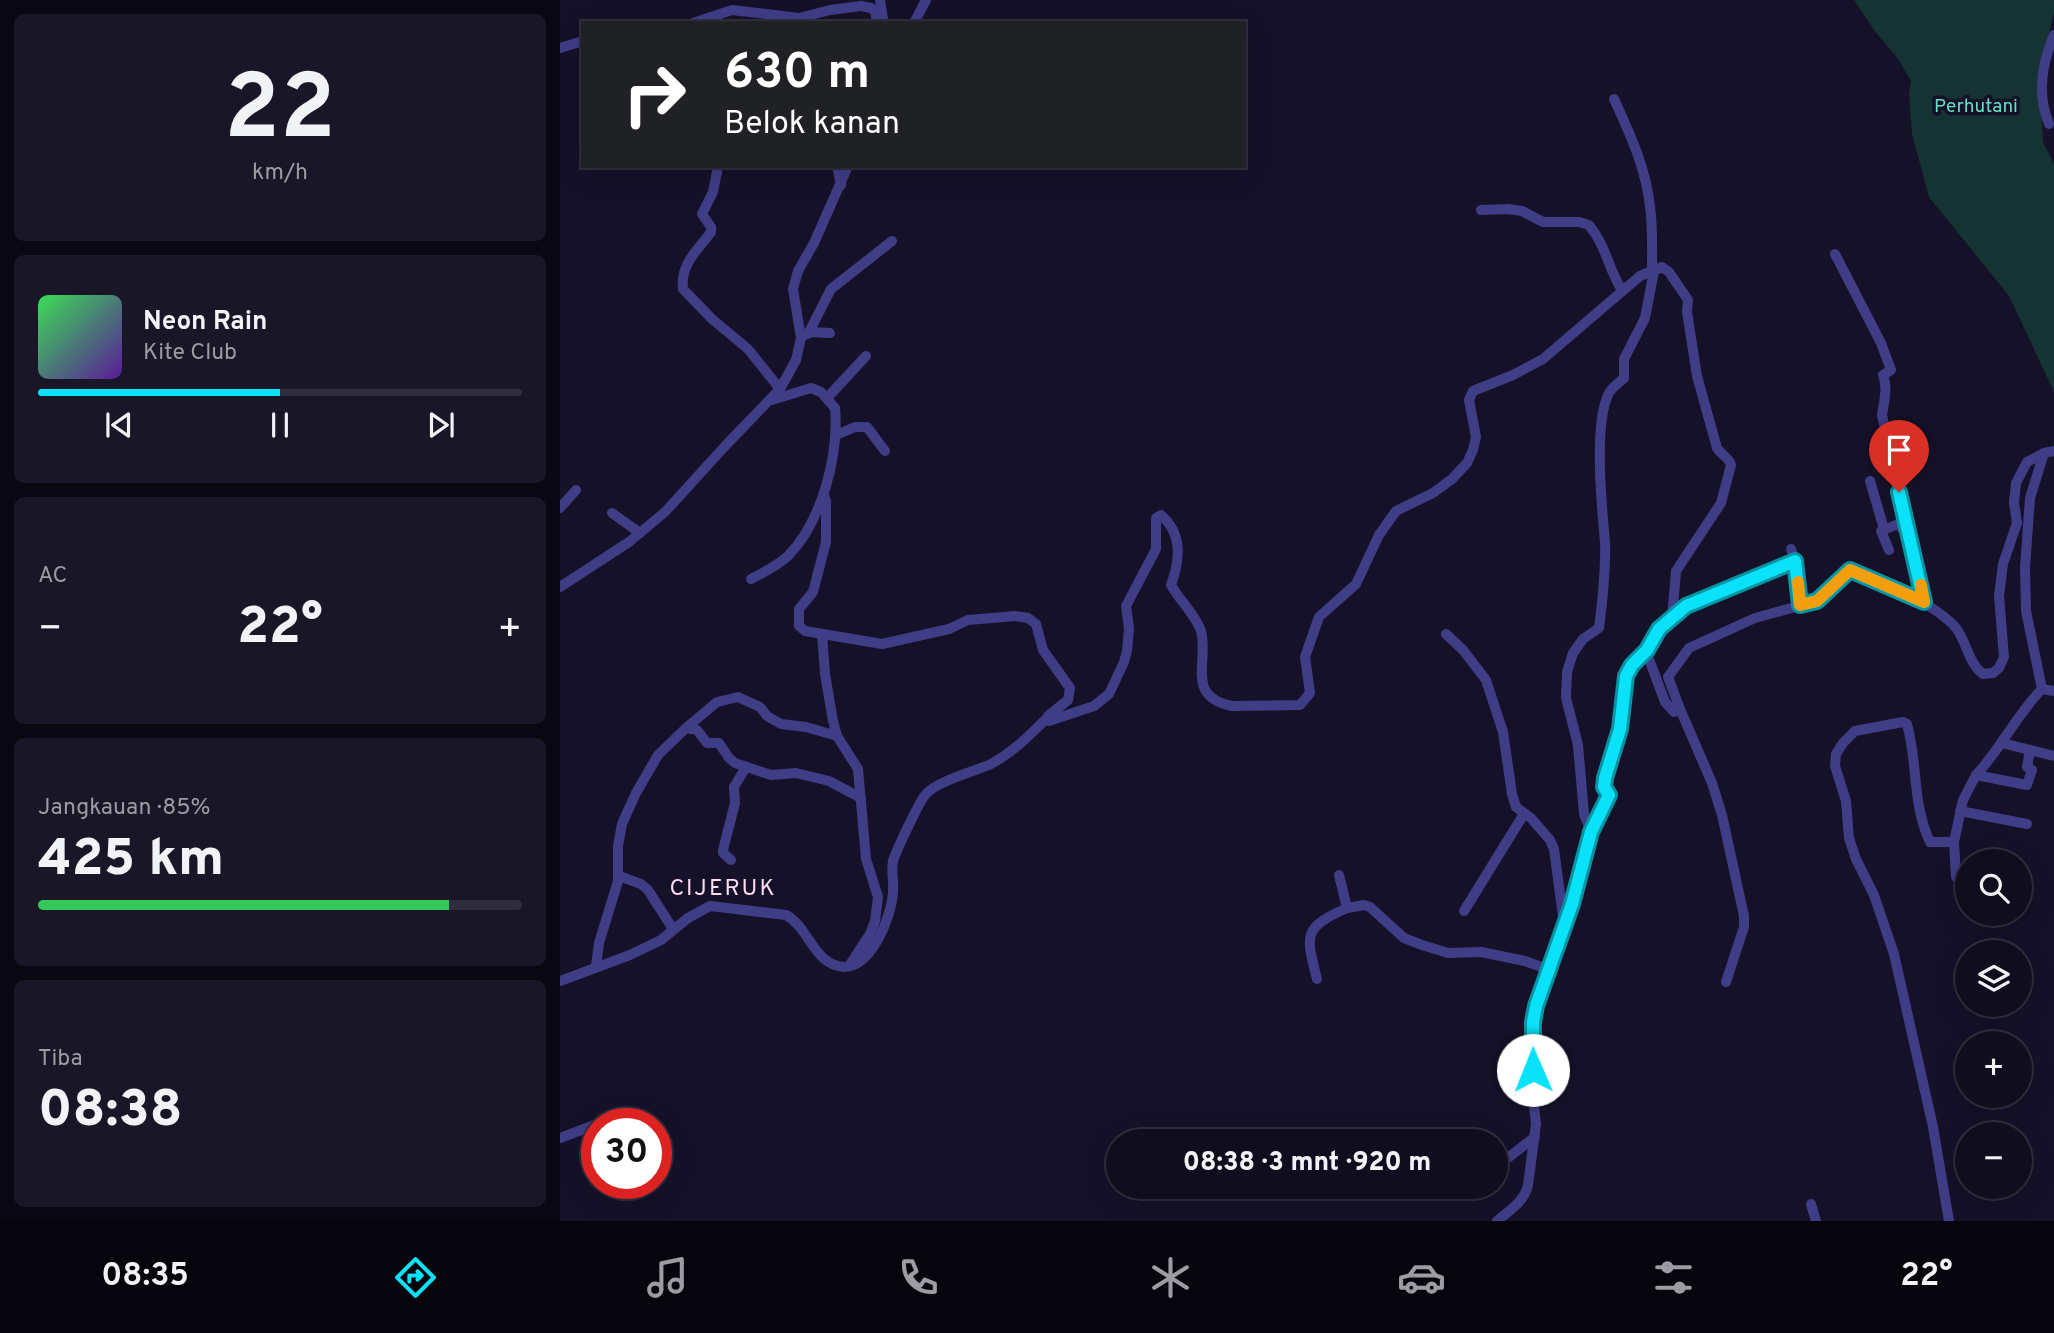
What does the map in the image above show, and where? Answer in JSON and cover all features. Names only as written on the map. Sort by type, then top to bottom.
[{"type":"street","points":[[880,0],[883,21]]},
{"type":"street","points":[[915,21],[926,0]]},
{"type":"street","points":[[699,21],[732,10],[799,18],[861,6],[875,11],[877,21]]},
{"type":"street","points":[[2049,124],[2042,97],[2044,67],[2054,35]]},
{"type":"street","points":[[560,48],[581,42]]},
{"type":"street","points":[[2042,97],[2054,103]]},
{"type":"street","points":[[1591,832],[1584,814],[1578,745],[1566,698],[1567,672],[1573,653],[1583,639],[1599,628],[1605,545],[1602,512],[1602,424],[1609,392],[1624,378],[1624,359],[1645,318],[1653,271],[1650,206],[1645,180],[1637,150],[1614,99]]},
{"type":"street","points":[[837,168],[841,186]]},
{"type":"street","points":[[805,335],[793,289],[795,280],[847,168]]},
{"type":"street","points":[[717,172],[713,192],[702,214],[711,227],[711,232],[689,258],[682,286],[712,319],[748,349],[780,389]]},
{"type":"street","points":[[1481,210],[1508,209],[1522,211],[1543,222],[1578,222],[1590,225],[1611,262],[1614,277],[1622,289]]},
{"type":"street","points":[[560,586],[640,533],[665,512],[780,389],[796,360],[805,335],[831,289],[892,241]]},
{"type":"street","points":[[1835,254],[1881,343],[1891,370],[1882,375],[1887,387],[1882,415],[1924,602]]},
{"type":"street","points":[[1046,718],[1049,721],[1094,706],[1109,694],[1127,651],[1129,629],[1126,606],[1156,549],[1156,518],[1161,515],[1175,534],[1179,552],[1171,585],[1200,630],[1202,683],[1208,696],[1231,706],[1295,706],[1304,702],[1311,688],[1305,654],[1319,617],[1356,584],[1379,535],[1396,511],[1433,493],[1467,463],[1476,437],[1469,400],[1473,391],[1544,359],[1622,289],[1640,276],[1662,267],[1686,295],[1697,376],[1717,448],[1722,456],[1730,460],[1731,465],[1721,503],[1676,571],[1672,617]]},
{"type":"street","points":[[805,335],[830,333]]},
{"type":"street","points":[[827,398],[866,356]]},
{"type":"street","points":[[751,579],[786,557],[805,534],[824,495],[836,435],[835,408],[821,392],[811,388],[768,401]]},
{"type":"street","points":[[836,435],[855,427],[867,427],[885,451]]},
{"type":"street","points":[[1726,982],[1744,927],[1744,916],[1722,815],[1712,783],[1668,677],[1689,648],[1755,618],[1817,601],[1850,570],[1924,602],[1946,616],[1958,631],[1978,671],[1989,674],[1999,668],[2004,651],[1999,596],[2006,553],[2017,523],[2014,503],[2016,482],[2027,462],[2049,452]]},
{"type":"street","points":[[2042,689],[2026,611],[2028,512],[2037,472],[2049,452]]},
{"type":"street","points":[[2027,462],[2037,472]]},
{"type":"street","points":[[1870,481],[1884,529],[1881,531],[1889,550]]},
{"type":"street","points":[[560,508],[576,490]]},
{"type":"street","points":[[560,981],[661,940],[694,913],[709,906],[779,913],[795,921],[815,951],[839,967],[862,960],[881,935],[889,915],[894,859],[926,793],[958,776],[990,764],[1019,745],[1068,700],[1070,688],[1043,650],[1038,626],[1031,619],[1015,616],[966,621],[949,629],[882,644],[801,629],[797,615],[815,586],[826,542],[824,495]]},
{"type":"street","points":[[612,513],[640,533]]},
{"type":"street","points":[[1884,529],[1901,525],[1909,540]]},
{"type":"street","points":[[1791,549],[1800,605]]},
{"type":"street","points":[[1497,1221],[1526,1194],[1535,1137],[1533,1022],[1582,871],[1591,832],[1609,795],[1604,787],[1605,778],[1620,729],[1626,676],[1632,665],[1647,650],[1659,629],[1686,606],[1795,561]]},
{"type":"street","points":[[822,634],[825,674],[837,736],[858,769],[866,859],[878,897],[875,921],[870,934],[849,966]]},
{"type":"street","points":[[1446,634],[1463,650],[1486,680],[1503,732],[1516,807],[1531,818],[1550,840],[1554,849],[1564,925]]},
{"type":"street","points":[[1647,650],[1665,702],[1674,712],[1680,709]]},
{"type":"street","points":[[2042,689],[2054,691]]},
{"type":"street","points":[[1955,860],[1954,842],[1960,811],[1976,775],[2002,743],[2028,703],[2042,689]]},
{"type":"street","points":[[596,966],[599,943],[619,876],[620,831],[632,802],[658,755],[686,728],[717,702],[738,697],[754,704],[781,724],[806,727],[837,736]]},
{"type":"street","points":[[1949,1221],[1933,1127],[1894,954],[1874,895],[1849,838],[1846,801],[1835,766],[1836,754],[1854,731],[1906,723],[1917,800],[1929,839],[1932,843],[1954,842]]},
{"type":"street","points":[[686,728],[697,730],[707,743],[719,743],[731,760],[746,767],[771,775],[796,773],[829,781],[861,798]]},
{"type":"street","points":[[2002,743],[2054,756]]},
{"type":"street","points":[[1976,775],[2025,785],[2032,771],[2027,767],[2030,750]]},
{"type":"street","points":[[731,860],[723,853],[723,849],[735,803],[734,787],[746,767]]},
{"type":"street","points":[[1960,811],[2027,824]]},
{"type":"street","points":[[1464,911],[1524,814]]},
{"type":"street","points":[[1339,875],[1347,908]]},
{"type":"street","points":[[619,876],[641,884],[648,890],[673,929]]},
{"type":"street","points":[[1317,979],[1309,950],[1310,934],[1324,918],[1352,905],[1370,907],[1404,937],[1422,946],[1448,953],[1482,952],[1525,961],[1549,970]]},
{"type":"street","points":[[560,1138],[581,1130]]},
{"type":"street","points":[[1508,1158],[1535,1137]]},
{"type":"street","points":[[1811,1204],[1816,1221]]},
{"type":"green space","name":"Perhutani","points":[[1854,0],[2054,0],[2054,12],[2039,77],[2043,142],[2054,164],[2054,392],[2009,296],[1929,197],[1912,134],[1909,94],[1911,81],[1899,60]]},
{"type":"slow traffic","points":[[1798,582],[1800,605],[1817,601],[1833,589],[1850,570],[1924,602],[1921,585]]},
{"type":"district","name":"CIJERUK","points":[[723,889]]},
{"type":"route","points":[[1533,1070],[1533,1022],[1536,1006],[1572,904],[1591,832],[1609,795],[1604,787],[1605,778],[1620,729],[1626,676],[1632,665],[1647,650],[1659,629],[1686,606],[1795,561],[1800,605],[1817,601],[1833,589],[1850,570],[1924,602],[1899,492]]}]
